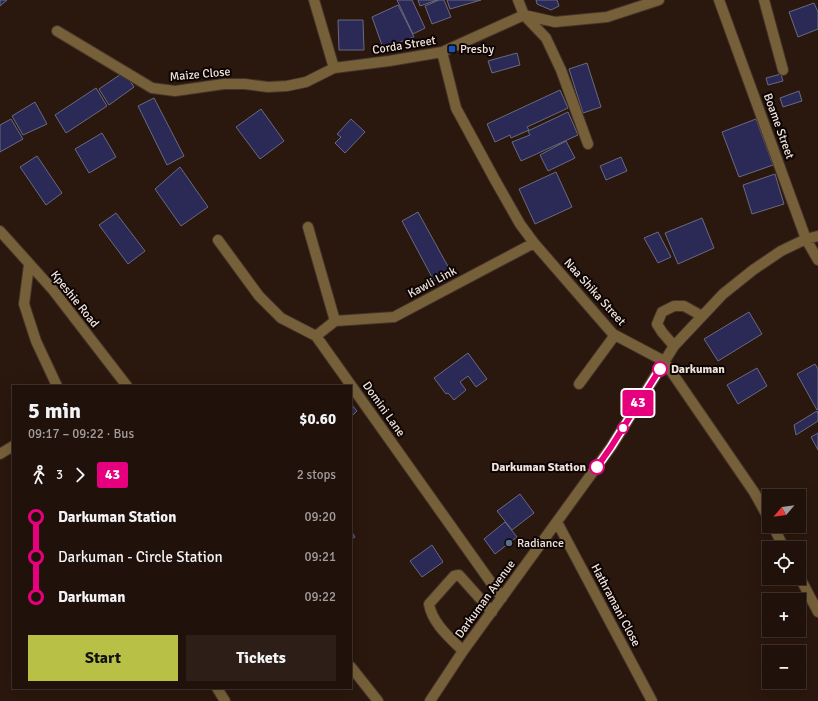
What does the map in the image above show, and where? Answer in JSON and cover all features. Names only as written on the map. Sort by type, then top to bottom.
[{"type":"street","points":[[314,0],[334,68]]},
{"type":"street","points":[[518,0],[524,15],[546,38],[561,70],[588,144]]},
{"type":"street","points":[[524,15],[555,22],[607,17],[659,0]]},
{"type":"street","name":"Boame Street","points":[[719,0],[806,239],[818,260]]},
{"type":"street","points":[[764,0],[783,70]]},
{"type":"street","name":"Corda Street","points":[[334,68],[389,62],[442,52],[524,15]]},
{"type":"street","name":"Maize Close","points":[[57,31],[152,88],[175,91],[224,84],[245,84],[268,87],[287,86],[306,82],[334,68]]},
{"type":"street","name":"Naa Shika Street","points":[[442,52],[456,108],[520,224],[534,243],[615,335],[664,361],[754,492],[762,506]]},
{"type":"street","points":[[218,240],[259,296],[281,318],[316,336],[336,321],[308,227]]},
{"type":"street","name":"Kpeshie Road","points":[[0,231],[53,290],[126,385]]},
{"type":"street","name":"Darkuman Avenue","points":[[430,701],[463,651],[611,447],[674,346],[723,294],[753,270],[781,251],[806,239],[818,236]]},
{"type":"street","name":"Kawli Link","points":[[336,321],[394,317],[534,243]]},
{"type":"street","points":[[29,264],[24,304],[36,341],[57,385]]},
{"type":"street","points":[[674,346],[657,324],[662,312],[674,306],[684,306],[702,316]]},
{"type":"street","points":[[579,384],[615,335]]},
{"type":"street","name":"Domini Lane","points":[[316,336],[351,385]]},
{"type":"street","name":"Domini Lane","points":[[352,387],[502,598]]},
{"type":"street","points":[[0,454],[12,447]]},
{"type":"street","name":"Hathramani Close","points":[[557,522],[652,701]]},
{"type":"street","points":[[463,651],[445,634],[430,610],[428,604],[454,576],[459,575],[492,612]]},
{"type":"street","points":[[804,585],[818,612]]},
{"type":"street","points":[[352,668],[378,701]]},
{"type":"street","points":[[218,689],[225,701]]},
{"type":"building","points":[[0,0],[7,0],[0,6]]},
{"type":"building","points":[[397,0],[412,0],[425,28],[413,34]]},
{"type":"building","points":[[418,0],[437,0],[420,6]]},
{"type":"building","points":[[439,0],[444,0],[451,17],[432,24],[425,6]]},
{"type":"building","points":[[447,0],[481,0],[450,9]]},
{"type":"building","points":[[536,0],[557,0],[559,6],[551,10],[537,4]]},
{"type":"building","points":[[814,3],[818,12],[818,29],[798,37],[789,12]]},
{"type":"building","points":[[398,5],[414,37],[383,48],[372,17]]},
{"type":"building","points":[[338,20],[363,20],[364,50],[339,50]]},
{"type":"building","points":[[517,53],[520,65],[492,73],[488,61]]},
{"type":"building","points":[[587,63],[601,107],[583,113],[569,69]]},
{"type":"building","points":[[124,72],[134,87],[109,105],[99,89]]},
{"type":"building","points":[[781,74],[783,81],[768,85],[766,78]]},
{"type":"building","points":[[96,88],[107,106],[66,133],[55,115]]},
{"type":"building","points":[[560,90],[568,108],[527,127],[529,130],[511,138],[510,135],[495,142],[487,124]]},
{"type":"building","points":[[799,91],[802,101],[783,107],[780,98]]},
{"type":"building","points":[[154,98],[184,156],[167,165],[138,106]]},
{"type":"building","points":[[35,102],[47,124],[23,135],[12,116]]},
{"type":"building","points":[[261,109],[284,141],[260,159],[236,127]]},
{"type":"building","points":[[568,112],[578,135],[521,161],[512,142],[530,135],[528,131]]},
{"type":"building","points":[[11,119],[23,139],[0,152],[0,125]]},
{"type":"building","points":[[351,119],[365,132],[345,153],[335,143],[341,137],[337,134]]},
{"type":"building","points":[[756,119],[773,165],[739,177],[722,132]]},
{"type":"building","points":[[102,133],[116,157],[89,173],[75,149]]},
{"type":"building","points":[[566,141],[575,158],[548,171],[540,155]]},
{"type":"building","points":[[37,156],[62,193],[46,205],[20,167]]},
{"type":"building","points":[[621,157],[627,171],[606,180],[600,166]]},
{"type":"building","points":[[180,167],[208,207],[181,226],[155,189]]},
{"type":"building","points":[[556,172],[572,207],[535,224],[519,189]]},
{"type":"building","points":[[775,174],[784,204],[752,214],[743,185]]},
{"type":"building","points":[[418,212],[451,272],[434,281],[402,221]]},
{"type":"building","points":[[116,213],[145,251],[128,264],[99,225]]},
{"type":"building","points":[[702,218],[714,248],[678,264],[665,233]]},
{"type":"building","points":[[658,232],[671,257],[658,263],[644,238]]},
{"type":"building","points":[[749,312],[762,334],[718,361],[704,339]]},
{"type":"building","points":[[468,353],[487,379],[476,387],[468,376],[460,382],[466,390],[454,400],[448,393],[446,394],[434,378]]},
{"type":"building","points":[[815,364],[818,369],[817,410],[797,374]]},
{"type":"building","points":[[757,368],[767,386],[738,404],[727,385]]},
{"type":"building","points":[[352,405],[357,411],[352,416]]},
{"type":"building","points":[[817,411],[818,421],[796,435],[794,425]]},
{"type":"building","points":[[818,433],[818,450],[811,437]]},
{"type":"building","points":[[520,494],[534,513],[512,530],[497,511]]},
{"type":"building","points":[[505,522],[517,537],[495,554],[484,539]]},
{"type":"building","points":[[432,545],[443,562],[422,577],[410,561]]},
{"type":"bus line","name":"43","points":[[597,467],[660,369]]},
{"type":"place","name":"Presby","points":[[452,49]]},
{"type":"place","name":"Darkuman","points":[[660,369]]},
{"type":"place","name":"Darkuman Station","points":[[597,467]]},
{"type":"place","name":"Radiance","points":[[509,543]]}]
